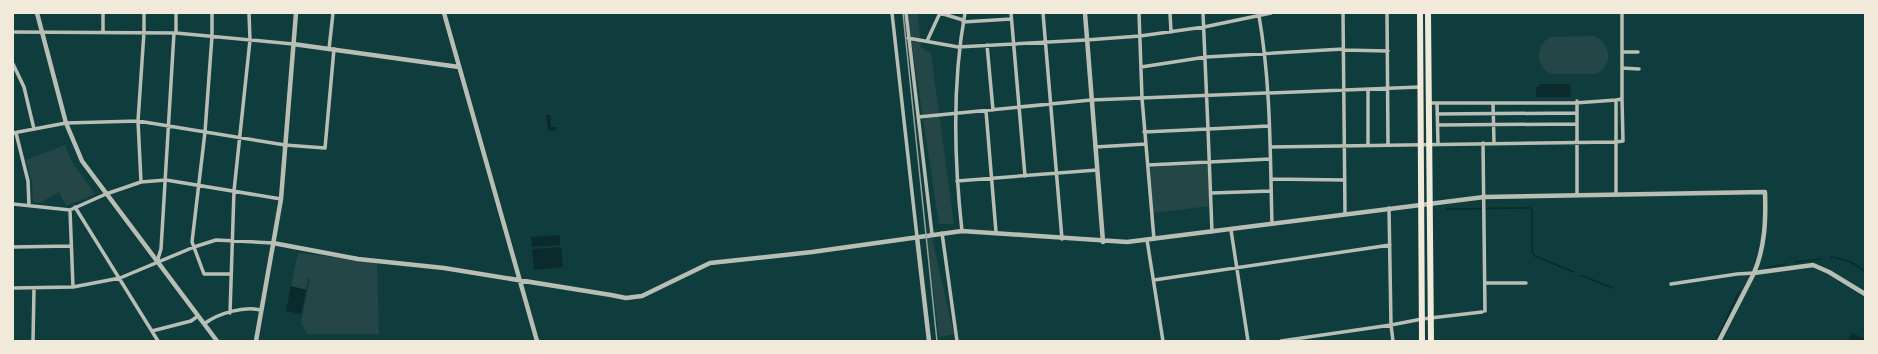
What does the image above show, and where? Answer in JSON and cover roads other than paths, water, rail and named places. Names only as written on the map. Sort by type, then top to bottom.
[{"type":"highway","points":[[1420,13],[1422,341]]},
{"type":"highway","points":[[1428,13],[1431,341]]},
{"type":"street","points":[[37,13],[66,123],[82,161],[217,341]]},
{"type":"street","points":[[103,13],[103,33]]},
{"type":"street","points":[[141,182],[138,121],[144,13]]},
{"type":"street","points":[[157,262],[161,249],[176,13]]},
{"type":"street","points":[[212,13],[212,36],[205,132],[192,242],[204,274],[231,274]]},
{"type":"street","points":[[230,313],[234,191],[250,40],[249,13]]},
{"type":"street","points":[[256,341],[281,198],[296,13]]},
{"type":"street","points":[[29,206],[28,181],[15,133],[34,128],[66,123],[138,121],[285,145],[325,148],[334,13]]},
{"type":"street","points":[[444,13],[537,341]]},
{"type":"street","points":[[892,13],[929,341]]},
{"type":"street","points":[[906,13],[932,234]]},
{"type":"street","points":[[962,231],[957,181],[957,114],[958,47],[964,13]]},
{"type":"street","points":[[1011,13],[1025,176]]},
{"type":"street","points":[[1043,13],[1052,104],[1062,239]]},
{"type":"street","points":[[1085,13],[1103,242]]},
{"type":"street","points":[[1139,13],[1144,132],[1154,239]]},
{"type":"street","points":[[1170,13],[1171,32]]},
{"type":"street","points":[[1203,13],[1206,57],[1209,162],[1212,193],[1212,232]]},
{"type":"street","points":[[908,38],[958,47],[1086,40],[1171,32],[1204,27],[1271,13]]},
{"type":"street","points":[[1343,13],[1345,214]]},
{"type":"street","points":[[1387,13],[1388,145]]},
{"type":"street","points":[[1270,146],[1623,141],[1622,13]]},
{"type":"street","points":[[927,41],[940,14],[963,21],[1011,19]]},
{"type":"street","points":[[1259,16],[1266,53],[1272,224]]},
{"type":"street","points":[[13,32],[175,33],[293,44],[460,67]]},
{"type":"street","points":[[987,46],[993,110]]},
{"type":"street","points":[[1141,67],[1206,57],[1266,53],[1343,50],[1388,51]]},
{"type":"street","points":[[1622,52],[1638,52]]},
{"type":"street","points":[[13,64],[24,87],[34,128]]},
{"type":"street","points":[[1622,68],[1639,69]]},
{"type":"street","points":[[918,117],[1091,100],[1420,87]]},
{"type":"street","points":[[1368,89],[1368,145]]},
{"type":"street","points":[[1429,103],[1493,103],[1622,99]]},
{"type":"street","points":[[1616,100],[1616,194]]},
{"type":"street","points":[[1577,101],[1577,195]]},
{"type":"street","points":[[1437,103],[1438,144]]},
{"type":"street","points":[[1493,103],[1494,143]]},
{"type":"street","points":[[986,111],[996,232]]},
{"type":"street","points":[[1437,114],[1577,113]]},
{"type":"street","points":[[1616,117],[1624,117]]},
{"type":"street","points":[[1438,125],[1577,124]]},
{"type":"street","points":[[1144,132],[1269,126]]},
{"type":"street","points":[[1281,341],[1422,319],[1484,312],[1483,143]]},
{"type":"street","points":[[1095,147],[1146,144]]},
{"type":"street","points":[[1148,166],[1270,159]]},
{"type":"street","points":[[957,181],[1097,170]]},
{"type":"street","points":[[1271,179],[1345,180]]},
{"type":"street","points":[[13,204],[70,210],[106,194],[141,182],[166,180],[281,198]]},
{"type":"street","points":[[1212,193],[1271,191]]},
{"type":"street","points":[[13,288],[73,287],[120,278],[194,247],[216,240],[232,240],[273,243],[358,259],[407,263],[636,298],[656,291],[710,263],[812,252],[962,231],[996,232],[1117,243],[1231,230],[1389,208],[1484,197],[1765,192],[1765,233],[1759,260],[1754,273],[1719,341]]},
{"type":"street","points":[[75,207],[158,341]]},
{"type":"street","points":[[1389,208],[1391,325],[1393,341]]},
{"type":"street","points":[[70,210],[73,287]]},
{"type":"street","points":[[1231,230],[1248,341]]},
{"type":"street","points":[[942,233],[957,341]]},
{"type":"street","points":[[1147,240],[1163,341]]},
{"type":"street","points":[[1154,280],[1390,245]]},
{"type":"street","points":[[13,247],[71,246]]},
{"type":"street","points":[[1672,284],[1737,274],[1813,266],[1829,272],[1865,294]]},
{"type":"street","points":[[1485,283],[1526,283]]},
{"type":"street","points":[[33,341],[34,288]]},
{"type":"street","points":[[204,324],[211,318],[250,307],[261,310]]},
{"type":"street","points":[[152,331],[191,320],[198,316]]},
{"type":"waterway","points":[[1447,209],[1530,208],[1532,210],[1532,252],[1535,256],[1574,272]]},
{"type":"waterway","points":[[1831,257],[1849,262],[1865,272]]},
{"type":"waterway","points":[[1795,262],[1821,259]]},
{"type":"waterway","points":[[1768,267],[1786,264]]},
{"type":"waterway","points":[[1580,275],[1613,288]]},
{"type":"waterway","points":[[1716,341],[1739,292]]},
{"type":"railway","points":[[903,13],[937,341]]}]
